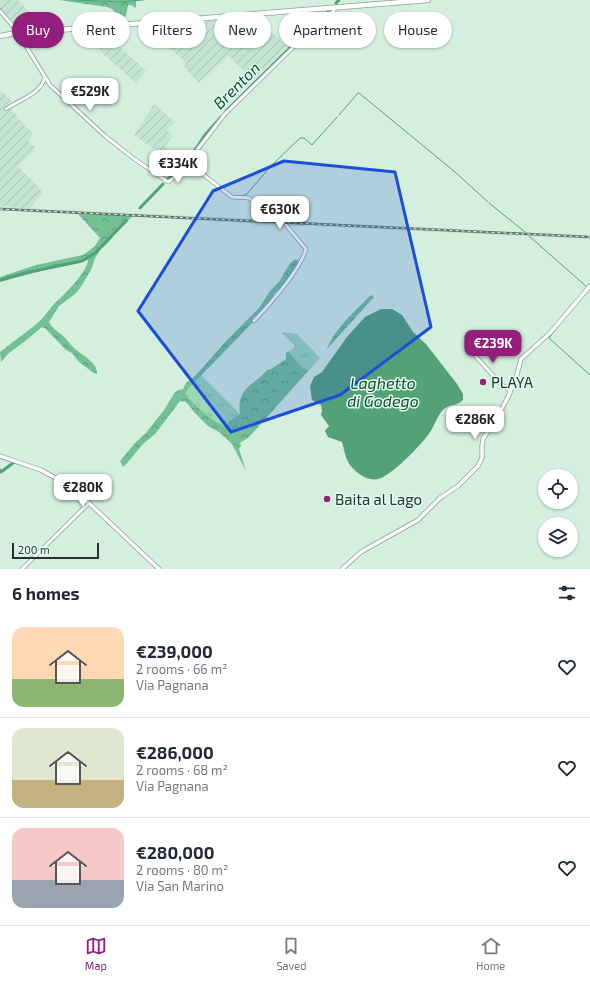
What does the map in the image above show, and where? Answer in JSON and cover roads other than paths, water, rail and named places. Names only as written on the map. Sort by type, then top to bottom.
[{"type":"main road","points":[[64,30],[428,0]]},
{"type":"main road","points":[[0,36],[12,35]]},
{"type":"street","points":[[27,48],[50,85],[105,136],[133,158],[169,182],[189,165],[205,138],[225,114],[318,24],[333,12],[334,8]]},
{"type":"street","points":[[0,11],[12,26]]},
{"type":"street","points":[[6,109],[34,93],[43,83],[45,77]]},
{"type":"street","points":[[189,165],[232,197],[249,198],[269,214],[281,219],[306,249],[303,258],[288,280],[254,321]]},
{"type":"street","points":[[342,569],[361,552],[418,520],[440,498],[456,488],[474,470],[482,460],[482,446],[485,435],[500,412],[510,391],[516,378],[521,359],[550,333],[589,288]]},
{"type":"street","points":[[468,347],[500,383],[510,391]]},
{"type":"street","points":[[0,456],[41,470],[61,481],[89,503],[159,569]]},
{"type":"street","points":[[22,569],[89,503]]},
{"type":"water","name":"Laghetto di Godego","points":[[381,309],[392,309],[402,315],[413,332],[426,344],[457,384],[463,394],[463,400],[444,409],[430,432],[412,453],[384,477],[374,480],[361,475],[353,469],[347,460],[342,442],[328,437],[325,431],[329,426],[321,415],[321,405],[312,400],[310,386],[314,377],[322,372],[347,337],[365,317]]},
{"type":"waterway","points":[[73,0],[120,2],[143,0]]},
{"type":"waterway","name":"Brenton","points":[[336,3],[339,0]]},
{"type":"waterway","name":"Brenton","points":[[226,111],[290,48]]},
{"type":"waterway","points":[[339,115],[359,93],[455,172],[488,202]]},
{"type":"waterway","name":"Brenton","points":[[168,179],[185,165],[205,135],[221,117]]},
{"type":"waterway","points":[[242,196],[247,194],[270,167],[300,138],[304,138],[312,145],[337,117]]},
{"type":"waterway","name":"Brenton","points":[[185,165],[192,166]]},
{"type":"waterway","name":"Brenton","points":[[140,208],[163,184]]},
{"type":"waterway","points":[[489,203],[525,232]]},
{"type":"waterway","name":"Brenton","points":[[0,280],[82,261],[95,253],[126,221]]},
{"type":"waterway","points":[[529,236],[587,287]]},
{"type":"waterway","points":[[566,316],[549,338],[590,375]]},
{"type":"waterway","points":[[0,470],[1,472],[13,463]]},
{"type":"railway","points":[[0,209],[590,237]]},
{"type":"place","name":"PLAYA","points":[[483,382]]},
{"type":"place","name":"Baita al Lago","points":[[327,499]]}]
